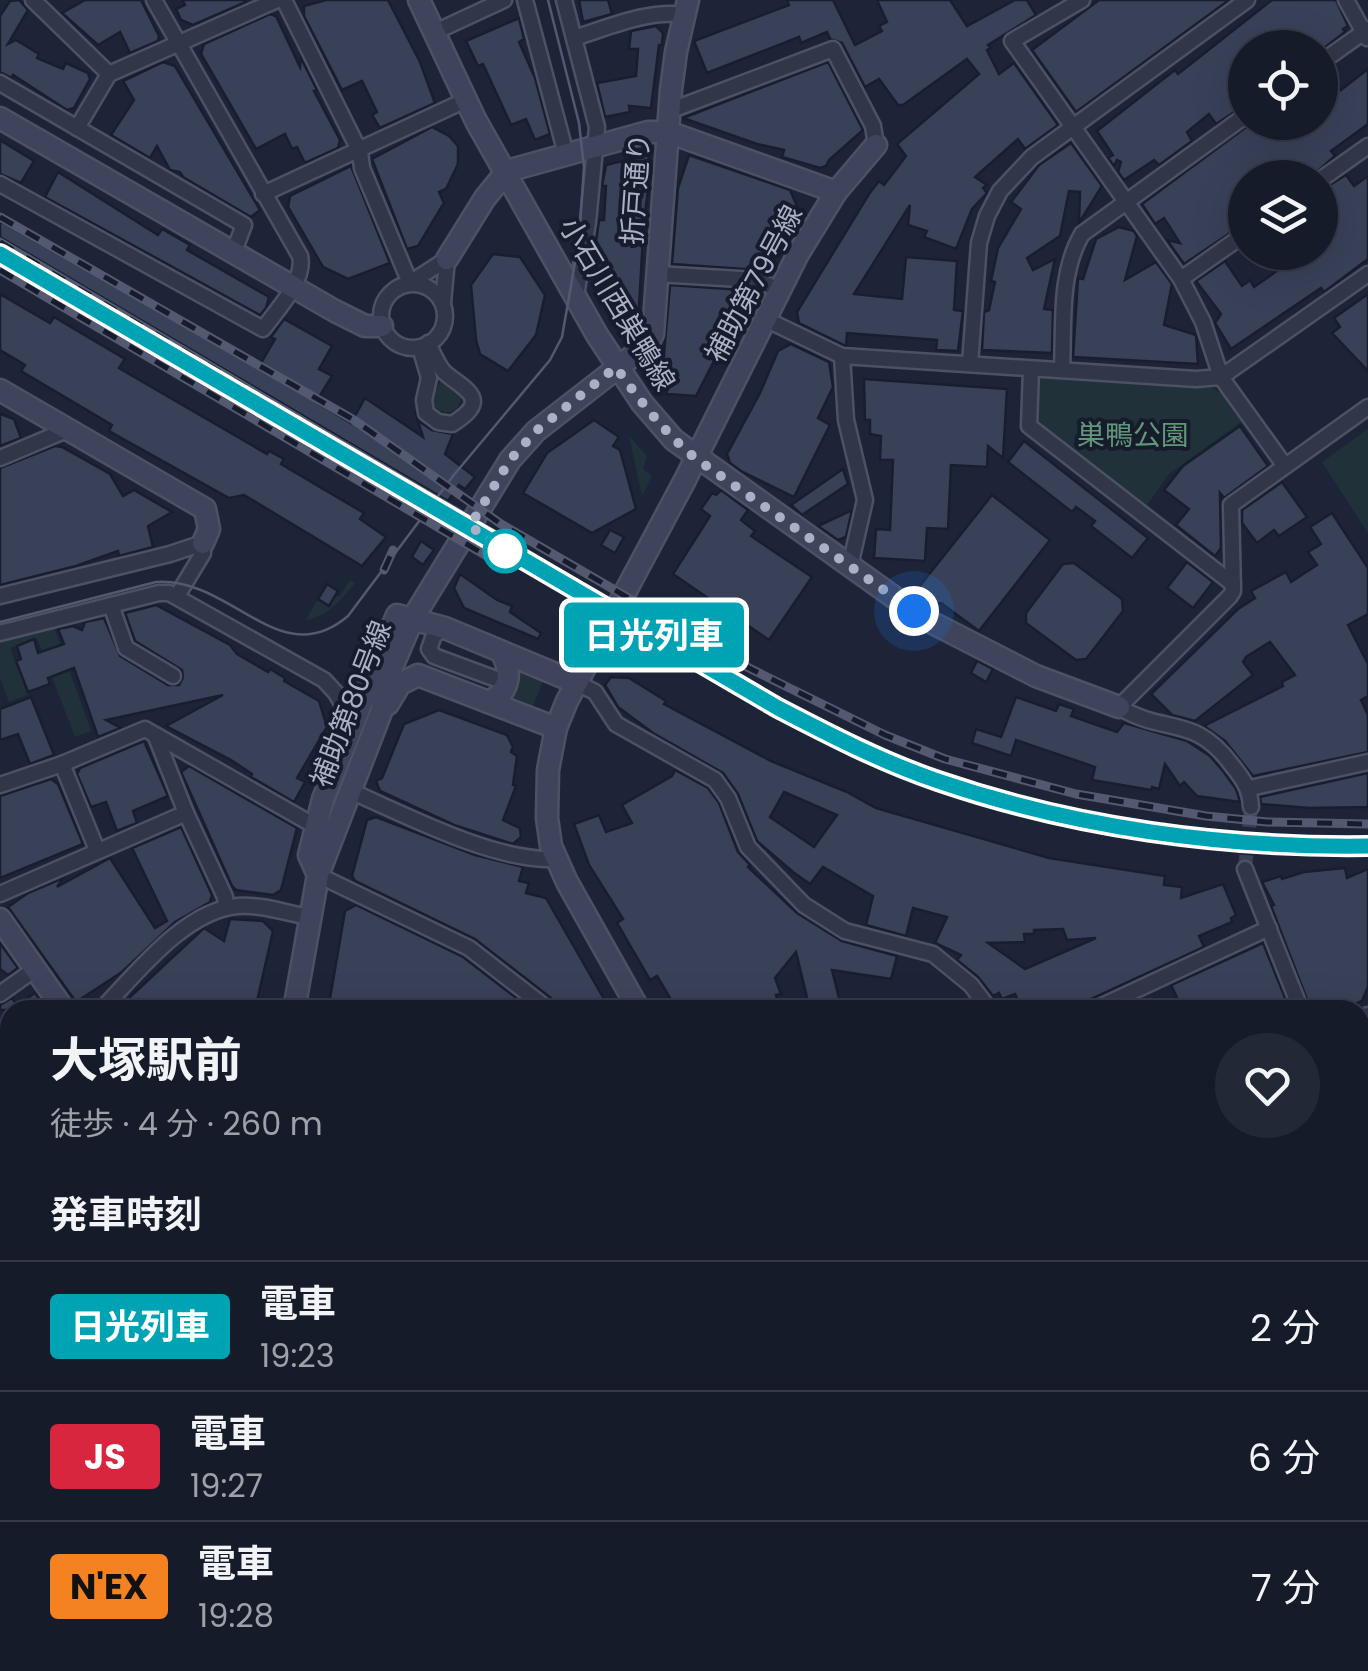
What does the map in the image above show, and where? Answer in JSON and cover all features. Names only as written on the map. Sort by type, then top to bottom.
[{"type":"street","points":[[33,0],[109,74]]},
{"type":"street","points":[[0,184],[264,330],[303,266],[300,256],[154,0]]},
{"type":"street","points":[[77,128],[109,74],[280,0],[360,152],[362,168],[410,283]]},
{"type":"street","name":"小石川西巣鴨線","points":[[420,0],[466,100],[616,367],[674,440],[923,618],[1036,676],[1119,707]]},
{"type":"street","points":[[434,32],[504,0]]},
{"type":"street","points":[[525,0],[566,154]]},
{"type":"street","points":[[564,0],[597,127],[576,296]]},
{"type":"street","points":[[1082,0],[1012,41],[1181,279],[1203,322],[1222,377],[1285,466]]},
{"type":"street","points":[[970,364],[979,244],[1000,191],[1032,157],[1247,0]]},
{"type":"street","points":[[1338,51],[1366,33],[1346,0]]},
{"type":"street","points":[[574,38],[686,8]]},
{"type":"street","name":"折戸通り","points":[[616,367],[648,344],[653,334],[668,122],[676,52],[686,8]]},
{"type":"street","points":[[447,259],[440,332],[424,345],[406,347],[395,342],[382,326],[384,302],[394,291],[447,259],[485,198],[507,172],[648,132],[833,50],[872,126],[876,146]]},
{"type":"street","points":[[0,83],[244,225],[234,251]]},
{"type":"street","points":[[264,194],[466,100]]},
{"type":"street","points":[[0,118],[365,326],[382,326]]},
{"type":"street","points":[[668,122],[836,192]]},
{"type":"street","points":[[1062,369],[1067,273],[1071,252],[1082,234],[1228,128]]},
{"type":"street","name":"補助第79号線","points":[[695,458],[810,232],[836,192],[876,146]]},
{"type":"street","points":[[1338,167],[1368,146]]},
{"type":"street","points":[[1181,279],[1228,246]]},
{"type":"street","points":[[658,274],[756,280],[780,290]]},
{"type":"street","points":[[766,320],[842,356],[1196,379],[1222,377],[1368,274]]},
{"type":"street","points":[[410,283],[429,287],[444,309]]},
{"type":"street","points":[[424,345],[440,368],[472,394],[469,409],[452,424],[438,422],[426,413],[424,400],[429,378],[424,345]]},
{"type":"street","points":[[842,356],[846,420],[865,500],[850,566]]},
{"type":"street","name":"補助第80号線","points":[[296,1000],[318,875],[382,707],[380,694],[398,649],[510,460],[536,431],[616,367]]},
{"type":"street","points":[[1031,370],[1029,426],[1233,584]]},
{"type":"street","points":[[0,390],[206,509],[209,529],[203,553],[177,596]]},
{"type":"street","points":[[1251,807],[1250,788],[1202,733],[1135,717],[1119,707],[1230,596],[1231,504],[1368,407]]},
{"type":"street","points":[[0,458],[69,429]]},
{"type":"street","points":[[628,1000],[556,859],[546,794],[556,728],[695,458]]},
{"type":"street","points":[[0,596],[203,543]]},
{"type":"street","points":[[0,633],[159,593],[177,596],[324,680],[353,723]]},
{"type":"street","points":[[111,605],[126,648],[173,676]]},
{"type":"street","points":[[536,1000],[469,948],[318,875],[310,855],[330,780],[394,620],[402,614],[446,628],[594,692],[616,724],[716,780],[728,798],[748,847],[804,905],[845,931],[932,954],[982,1000]]},
{"type":"street","points":[[446,628],[434,635],[430,650],[434,656],[507,683]]},
{"type":"street","points":[[398,649],[400,661],[418,675],[556,728]]},
{"type":"street","points":[[488,702],[500,696],[507,683],[509,666],[502,653]]},
{"type":"street","points":[[382,707],[392,701],[400,684],[418,675]]},
{"type":"street","points":[[0,785],[151,733],[315,826]]},
{"type":"street","points":[[151,733],[226,897],[226,908]]},
{"type":"street","points":[[1250,788],[1368,762]]},
{"type":"street","points":[[62,764],[97,850]]},
{"type":"street","points":[[348,790],[486,847],[528,860],[556,859]]},
{"type":"street","points":[[0,894],[186,813]]},
{"type":"street","points":[[1246,869],[1297,1000]]},
{"type":"street","points":[[111,1000],[193,922],[226,908],[240,906],[308,917]]},
{"type":"street","points":[[0,920],[57,1000]]},
{"type":"street","points":[[1115,1000],[1270,928]]},
{"type":"street","points":[[0,994],[35,969]]},
{"type":"green space","name":"巣鴨公園","points":[[1042,378],[1211,388],[1224,394],[1244,420],[1169,474],[1144,509],[1033,422],[1036,383]]},
{"type":"green space","points":[[441,380],[459,391],[461,397],[450,412],[433,405],[433,395]]},
{"type":"green space","points":[[1368,429],[1368,533],[1322,462]]},
{"type":"green space","points":[[629,436],[647,456],[643,469],[652,476],[642,496]]},
{"type":"green space","points":[[350,580],[355,583],[334,606],[306,620],[318,599],[340,596]]},
{"type":"green space","points":[[54,627],[91,731],[75,737],[37,638],[10,648],[28,695],[9,702],[0,678],[0,642]]},
{"type":"green space","points":[[517,669],[543,681],[531,711],[505,699],[517,687]]},
{"type":"building","points":[[19,0],[28,10],[8,44],[16,40],[39,54],[37,58],[63,69],[66,63],[88,73],[90,79],[74,108],[67,110],[13,75],[12,78],[0,72],[0,16],[10,1]]},
{"type":"building","points":[[85,0],[141,0],[158,41],[130,53],[120,32],[98,45],[62,13]]},
{"type":"building","points":[[182,0],[246,2],[193,25],[181,20],[176,9],[185,5]]},
{"type":"building","points":[[326,0],[388,0],[420,62],[435,103],[380,128],[362,81],[342,90],[304,16],[304,6]]},
{"type":"building","points":[[579,0],[608,0],[612,14],[583,22]]},
{"type":"building","points":[[787,0],[833,0],[855,45],[882,31],[879,26],[887,22],[877,0],[950,0],[967,26],[1015,0],[1027,0],[1036,15],[988,45],[991,48],[987,50],[999,74],[1014,63],[1058,125],[1025,149],[1018,139],[975,177],[987,185],[983,188],[987,193],[972,209],[956,249],[924,237],[927,231],[908,225],[910,205],[854,294],[902,299],[906,257],[957,261],[954,310],[963,311],[958,351],[936,350],[937,340],[847,333],[846,346],[799,323],[797,312],[869,194],[879,181],[884,185],[906,156],[897,144],[979,74],[967,59],[898,105],[879,79],[865,87],[842,43],[830,39],[827,32],[801,43],[799,37],[707,73],[694,41],[789,5]]},
{"type":"building","points":[[1099,0],[1229,0],[1076,112],[1032,50]]},
{"type":"building","points":[[1272,0],[1336,0],[1348,26],[1338,37],[1338,30],[1234,30]]},
{"type":"building","points":[[270,14],[276,16],[300,67],[301,58],[340,140],[338,148],[305,163],[285,134],[256,149],[201,54],[204,44]]},
{"type":"building","points":[[519,18],[524,39],[519,42],[535,78],[550,134],[535,140],[526,119],[511,125],[483,64],[478,66],[466,41]]},
{"type":"building","points":[[656,26],[663,33],[651,108],[629,106],[630,112],[605,117],[597,83],[636,76],[638,49],[629,49],[631,31]]},
{"type":"building","points":[[1228,35],[1228,116],[1216,124],[1209,114],[1187,132],[1192,141],[1159,165],[1154,160],[1124,180],[1118,172],[1121,162],[1117,160],[1114,166],[1108,158],[1113,155],[1097,131],[1175,70],[1178,74]]},
{"type":"building","points":[[163,62],[175,66],[260,210],[251,217],[180,172],[170,170],[157,146],[150,158],[111,135],[134,100],[123,81]]},
{"type":"building","points":[[828,62],[863,130],[826,166],[820,168],[782,157],[784,150],[683,118]]},
{"type":"building","points":[[1368,69],[1368,124],[1331,151],[1335,156],[1330,160],[1228,160],[1228,234],[1184,264],[1167,240],[1180,243],[1164,218],[1155,224],[1142,204],[1229,140],[1338,140],[1338,86],[1341,90]]},
{"type":"building","points":[[432,127],[458,146],[458,164],[446,189],[439,192],[444,203],[418,246],[407,249],[372,159]]},
{"type":"building","points":[[0,140],[34,161],[21,183],[0,174]]},
{"type":"building","points":[[1071,143],[1102,186],[1079,223],[1080,192],[1069,191],[1060,236],[1027,258],[1033,270],[1055,259],[1044,309],[1053,310],[1052,353],[982,350],[984,312],[989,310],[998,248],[1021,209],[1011,202],[1039,165]]},
{"type":"building","points":[[647,155],[652,162],[638,324],[624,327],[592,271],[599,220],[604,220],[606,186],[602,186],[606,165]]},
{"type":"building","points":[[689,155],[790,190],[800,213],[778,206],[758,270],[672,264],[678,188]]},
{"type":"building","points":[[351,166],[390,263],[348,279],[323,267],[288,207],[290,196]]},
{"type":"building","points":[[58,172],[158,235],[162,229],[190,245],[187,250],[269,297],[266,308],[260,315],[45,197]]},
{"type":"building","points":[[1346,175],[1354,186],[1368,176],[1368,259],[1324,292],[1321,288],[1231,349],[1215,323],[1221,314],[1196,281],[1225,261],[1242,286],[1250,280],[1254,287],[1278,270],[1338,270],[1338,180]]},
{"type":"building","points":[[0,221],[258,368],[275,339],[271,337],[284,319],[332,346],[319,369],[332,376],[316,402],[351,423],[365,398],[423,437],[415,412],[420,422],[432,430],[453,434],[445,454],[475,477],[465,489],[459,485],[448,501],[0,237]]},
{"type":"building","points":[[1119,227],[1134,231],[1137,236],[1125,280],[1156,262],[1172,284],[1164,325],[1196,335],[1198,364],[1073,357],[1078,278],[1083,279],[1096,239]]},
{"type":"building","points":[[493,254],[520,257],[545,295],[536,335],[508,371],[480,354],[476,340],[471,285]]},
{"type":"building","points":[[670,285],[743,290],[743,306],[710,359],[715,359],[696,396],[667,394],[662,377]]},
{"type":"building","points":[[0,294],[50,323],[54,317],[125,359],[119,368],[267,454],[269,451],[284,459],[281,464],[364,513],[360,519],[386,537],[362,566],[244,495],[229,498],[109,431],[112,425],[21,371],[25,365],[0,350]]},
{"type":"building","points":[[1368,294],[1368,371],[1332,333],[1340,327],[1334,318]]},
{"type":"building","points":[[791,344],[829,362],[833,387],[818,418],[830,425],[794,497],[741,471],[730,463],[727,454],[778,351]]},
{"type":"building","points":[[864,379],[1007,389],[1003,458],[988,446],[987,467],[951,465],[948,529],[927,528],[925,561],[874,558],[876,529],[890,530],[893,460],[880,460],[881,436],[870,434],[870,420],[865,420]]},
{"type":"building","points":[[0,414],[14,419],[21,438],[0,446]]},
{"type":"building","points":[[594,420],[619,437],[613,446],[620,450],[636,509],[592,533],[523,493],[547,453]]},
{"type":"building","points":[[1240,426],[1268,466],[1224,498],[1220,493],[1221,548],[1215,556],[1176,525],[1189,509],[1164,490],[1183,466]]},
{"type":"building","points":[[1024,441],[1148,538],[1132,558],[1091,526],[1095,521],[1076,507],[1072,512],[1008,462]]},
{"type":"building","points":[[55,446],[110,474],[123,496],[134,490],[172,512],[148,526],[153,547],[119,556],[118,551],[0,585],[0,468]]},
{"type":"building","points":[[843,469],[848,484],[802,515],[791,505]]},
{"type":"building","points":[[1282,482],[1307,517],[1279,536],[1274,530],[1257,543],[1242,523],[1242,510]]},
{"type":"building","points":[[721,490],[748,510],[741,520],[755,531],[751,536],[812,577],[769,640],[673,574],[710,516],[701,509],[712,493],[716,495]]},
{"type":"building","points":[[992,495],[1050,540],[979,631],[941,603],[931,604],[915,592]]},
{"type":"building","points":[[852,510],[846,537],[838,540],[818,526]]},
{"type":"building","points":[[1332,513],[1368,568],[1368,614],[1348,625],[1368,664],[1368,696],[1361,700],[1368,715],[1368,752],[1253,776],[1225,741],[1204,726],[1283,686],[1282,682],[1295,675],[1270,642],[1243,662],[1253,675],[1195,721],[1172,715],[1151,694],[1238,609],[1255,598],[1251,591],[1286,572],[1291,582],[1317,565],[1308,552],[1321,544],[1310,527]]},
{"type":"building","points":[[610,530],[624,537],[615,553],[601,545]]},
{"type":"building","points":[[421,541],[434,550],[423,565],[412,557]]},
{"type":"building","points":[[1187,562],[1213,582],[1193,608],[1167,588]]},
{"type":"building","points":[[1074,563],[1122,599],[1123,611],[1086,659],[1076,660],[1026,623],[1026,613],[1063,564]]},
{"type":"building","points":[[460,574],[512,606],[510,612],[541,633],[538,639],[464,608],[454,588]]},
{"type":"building","points":[[327,584],[338,591],[329,606],[318,599]]},
{"type":"building","points":[[156,605],[230,645],[237,654],[268,672],[270,669],[319,701],[327,727],[297,778],[305,782],[294,802],[251,777],[231,760],[166,726],[223,695],[106,720],[121,728],[98,737],[74,668],[48,678],[50,684],[28,692],[16,661],[21,659],[17,646],[34,639],[38,653],[64,644],[58,629],[73,626],[82,630],[85,622],[104,618],[120,656],[168,685],[179,685],[182,670],[135,641],[125,613]]},
{"type":"building","points":[[977,661],[993,669],[986,682],[971,673]]},
{"type":"building","points":[[611,677],[629,678],[666,701],[664,704],[771,761],[876,808],[1049,858],[1165,876],[1164,885],[1182,887],[1181,898],[1223,884],[1236,915],[1232,922],[1199,936],[1204,947],[1089,1000],[1018,1000],[1015,994],[1002,999],[999,993],[993,996],[957,960],[961,955],[935,943],[947,917],[913,908],[906,936],[866,925],[873,896],[823,867],[810,884],[793,872],[757,841],[738,794],[723,773],[653,733],[618,707],[605,685]],"holes":[[[784,792],[837,815],[814,847],[770,817]],[[1063,929],[1067,940],[1096,938],[1025,969],[988,943],[1025,942],[1024,934],[1034,934],[1034,930]]]},
{"type":"building","points":[[31,697],[54,755],[30,764],[18,734],[0,740],[0,709]]},
{"type":"building","points":[[1016,697],[1056,711],[1059,704],[1074,709],[1071,716],[1117,732],[1124,723],[1187,741],[1210,756],[1236,789],[1240,802],[1197,796],[1184,782],[1180,786],[1165,764],[1159,789],[1151,790],[1092,780],[1095,767],[1016,740],[1011,756],[972,743],[976,729],[1001,737]]},
{"type":"building","points":[[439,710],[507,735],[513,747],[511,752],[517,756],[513,785],[516,786],[503,820],[520,828],[521,837],[513,844],[454,825],[380,791],[376,781],[382,778],[404,724]]},
{"type":"building","points":[[144,741],[168,796],[133,811],[137,823],[117,831],[106,802],[91,807],[77,774],[80,768]]},
{"type":"building","points":[[189,766],[297,828],[281,890],[273,895],[236,890],[232,886],[181,772]]},
{"type":"building","points":[[675,770],[708,788],[719,803],[748,867],[797,913],[842,941],[897,956],[891,979],[832,970],[840,1000],[808,1000],[796,952],[775,978],[781,994],[776,995],[777,1000],[671,1000],[657,976],[650,980],[617,923],[623,919],[589,865],[574,824],[599,815],[606,832],[632,823],[622,805],[672,776]]},
{"type":"building","points":[[1368,773],[1368,807],[1261,804],[1260,797]]},
{"type":"building","points":[[51,779],[58,784],[83,844],[0,878],[0,796]]},
{"type":"building","points":[[376,817],[475,855],[523,867],[519,881],[529,883],[526,893],[546,898],[604,1000],[553,1000],[475,939],[355,881],[352,876],[367,820]]},
{"type":"building","points":[[181,827],[212,895],[210,902],[175,922],[122,972],[75,1000],[8,907],[28,893],[63,878],[57,887],[110,858],[155,928],[167,921],[132,848]]},
{"type":"building","points":[[1345,868],[1347,878],[1368,869],[1368,987],[1362,1000],[1307,1000],[1262,882]]},
{"type":"building","points":[[356,905],[463,957],[519,1000],[330,1000],[345,911]]},
{"type":"building","points":[[230,919],[263,921],[273,931],[257,1000],[127,1000],[204,928],[224,941]]},
{"type":"building","points":[[0,943],[18,968],[8,975],[0,969]]},
{"type":"building","points":[[1263,943],[1286,1000],[1178,1000],[1171,985]]},
{"type":"tunnel","points":[[1245,869],[1251,807]]},
{"type":"tram line","points":[[0,622],[156,582],[183,584],[208,593],[277,629],[300,634],[323,631],[348,616],[453,476],[550,360],[562,337],[579,240],[584,167],[579,123],[548,0]]},
{"type":"railway","points":[[0,217],[354,420],[501,524],[749,668],[885,735],[945,759],[1076,794],[1206,816],[1368,824]]},
{"type":"railway","points":[[0,242],[494,534]]},
{"type":"railway","points":[[0,270],[492,559]]},
{"type":"railway","points":[[478,535],[808,725],[936,779],[995,798],[1118,827],[1243,842],[1368,846]]},
{"type":"railway","points":[[384,570],[393,550]]},
{"type":"train","name":"日光列車","points":[[0,254],[778,708],[876,756],[938,781],[1002,800],[1136,829],[1265,844],[1368,846]]},
{"type":"route","points":[[505,551],[470,526],[510,460],[536,431],[616,367],[674,440],[695,458],[914,611]]}]
